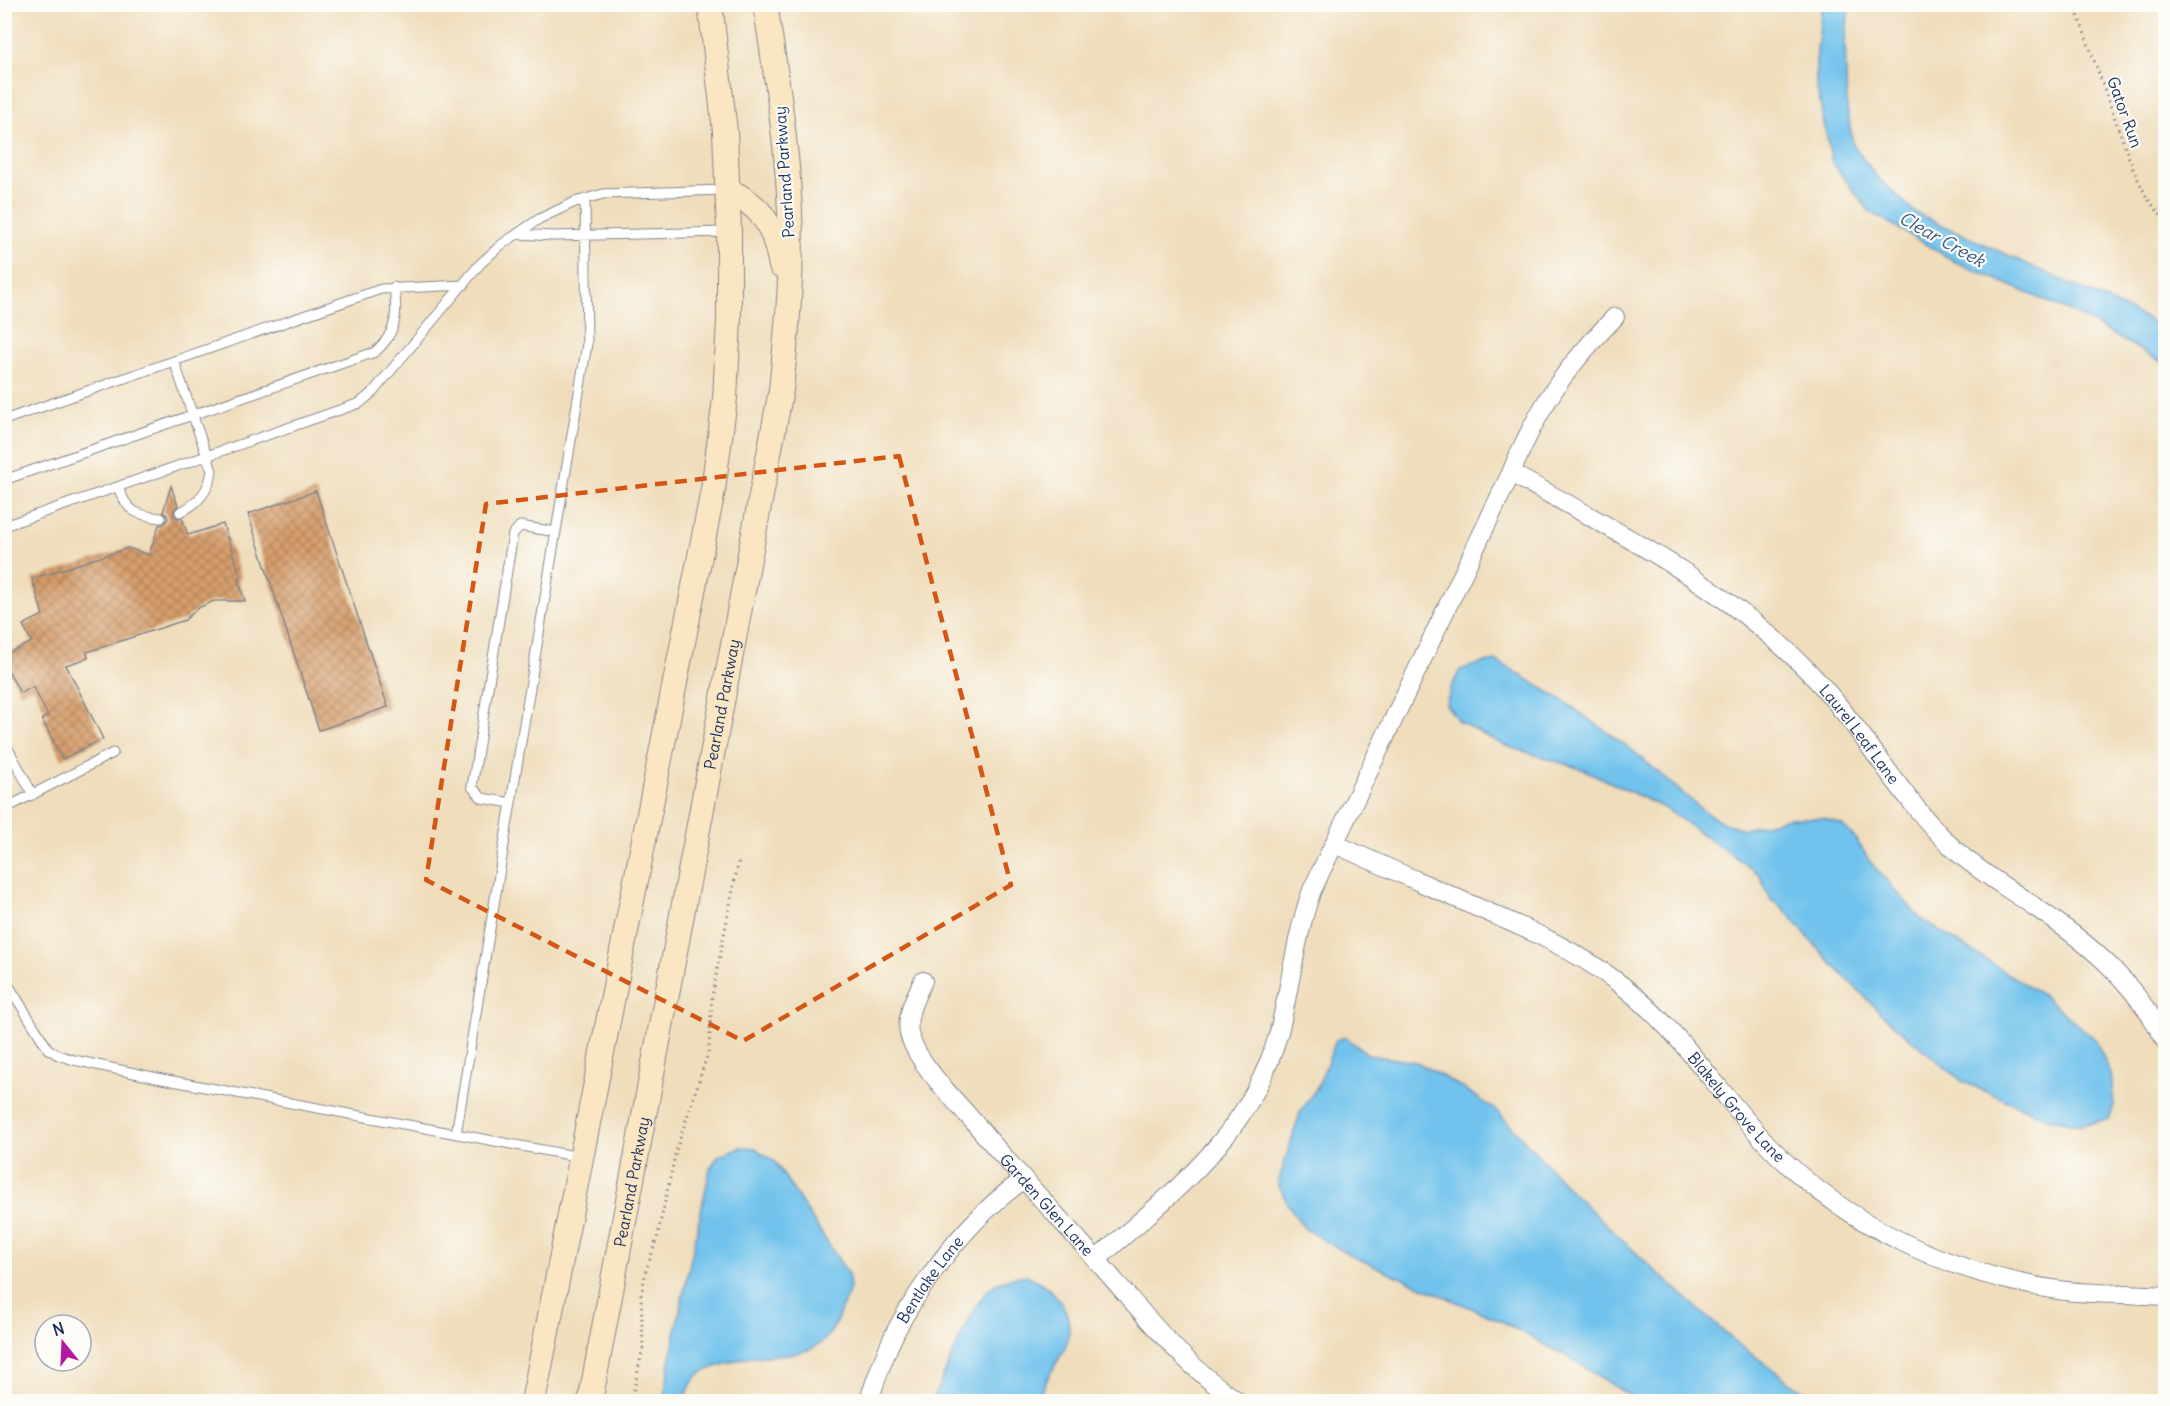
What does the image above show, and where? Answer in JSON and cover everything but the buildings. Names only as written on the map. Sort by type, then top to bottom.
[{"type":"main road","points":[[533,1401],[713,490],[725,399],[729,319],[729,231],[725,131],[710,4]]},
{"type":"main road","name":"Pearland Parkway","points":[[590,1401],[781,390],[789,307],[790,213],[780,112],[765,4]]},
{"type":"main road","points":[[727,190],[745,198],[766,218],[779,255],[789,307]]},
{"type":"street","points":[[1096,1260],[1207,1161],[1247,1106],[1265,1073],[1279,1032],[1301,921],[1312,890],[1511,473],[1528,432],[1546,401],[1578,357],[1616,317]]},
{"type":"street","name":"Laurel Leaf Lane","points":[[1511,473],[1652,551],[1710,587],[1743,612],[1806,669],[1834,698],[1932,826],[1955,850],[1980,871],[2065,928],[2118,974],[2139,996],[2166,1042]]},
{"type":"street","name":"Blakely Grove Lane","points":[[1335,844],[1544,936],[1590,962],[1643,1002],[1664,1022],[1749,1124],[1797,1173],[1828,1197],[1920,1252],[1957,1266],[2025,1284],[2088,1293],[2166,1296]]},
{"type":"street","name":"Garden Glen Lane","points":[[923,981],[914,1001],[909,1035],[923,1062],[1023,1180],[1160,1333],[1205,1377],[1239,1401]]},
{"type":"street","name":"Bentlake Lane","points":[[868,1401],[884,1357],[905,1314],[932,1273],[987,1210],[1003,1194],[1023,1180]]},
{"type":"lane","points":[[4,526],[360,403],[373,392],[480,264],[501,244],[539,219],[575,202],[603,194],[727,190]]},
{"type":"lane","points":[[456,1134],[587,344],[585,199]]},
{"type":"lane","points":[[518,234],[584,235],[729,231]]},
{"type":"lane","points":[[4,420],[381,289],[464,285]]},
{"type":"lane","points":[[4,480],[375,352],[385,343],[394,328],[396,301],[394,287]]},
{"type":"lane","points":[[174,361],[212,471],[210,484],[201,498],[180,512]]},
{"type":"lane","points":[[118,487],[126,505],[134,512],[161,518]]},
{"type":"lane","points":[[511,803],[482,798],[472,787],[513,534],[520,526],[556,532]]},
{"type":"lane","points":[[4,741],[33,795]]},
{"type":"lane","points":[[4,809],[113,753]]},
{"type":"lane","points":[[4,978],[48,1049],[58,1055],[162,1079],[580,1157]]},
{"type":"path","name":"Gator Run","points":[[2074,4],[2133,169],[2147,198],[2166,222]]},
{"type":"path","points":[[631,1401],[643,1348],[641,1295],[657,1238],[676,1151],[709,1050],[712,996],[739,859]]},
{"type":"highlighted area","points":[[899,456],[1011,885],[743,1041],[426,880],[486,504]]},
{"type":"water","name":"Clear Creek","points":[[1822,4],[1849,5],[1845,43],[1847,107],[1853,145],[1876,176],[1916,213],[2149,320],[2165,332],[2165,364],[2076,314],[1956,262],[1869,211],[1832,162],[1816,84]]},
{"type":"water","points":[[1497,661],[1562,700],[1632,750],[1706,813],[1724,823],[1743,829],[1789,818],[1823,818],[1842,825],[1854,837],[1873,865],[1921,919],[2045,997],[2095,1039],[2111,1074],[2114,1106],[2109,1119],[2081,1125],[2047,1118],[1962,1081],[1889,1021],[1829,961],[1783,908],[1771,900],[1759,874],[1666,809],[1585,770],[1503,745],[1458,721],[1446,704],[1460,670]]},
{"type":"water","points":[[1345,1037],[1369,1055],[1417,1062],[1463,1088],[1498,1112],[1572,1192],[1649,1265],[1734,1341],[1813,1399],[1819,1401],[1638,1401],[1570,1358],[1501,1321],[1349,1255],[1304,1228],[1288,1205],[1278,1183],[1300,1113],[1319,1084],[1336,1040]]},
{"type":"water","points":[[741,1147],[756,1148],[775,1162],[848,1274],[848,1295],[833,1328],[816,1346],[805,1351],[747,1358],[707,1370],[696,1377],[682,1401],[663,1401],[710,1169],[718,1156]]},
{"type":"water","points":[[1026,1275],[1054,1293],[1065,1311],[1069,1331],[1066,1345],[1046,1380],[1038,1401],[932,1401],[968,1321],[986,1293],[1002,1281]]}]
